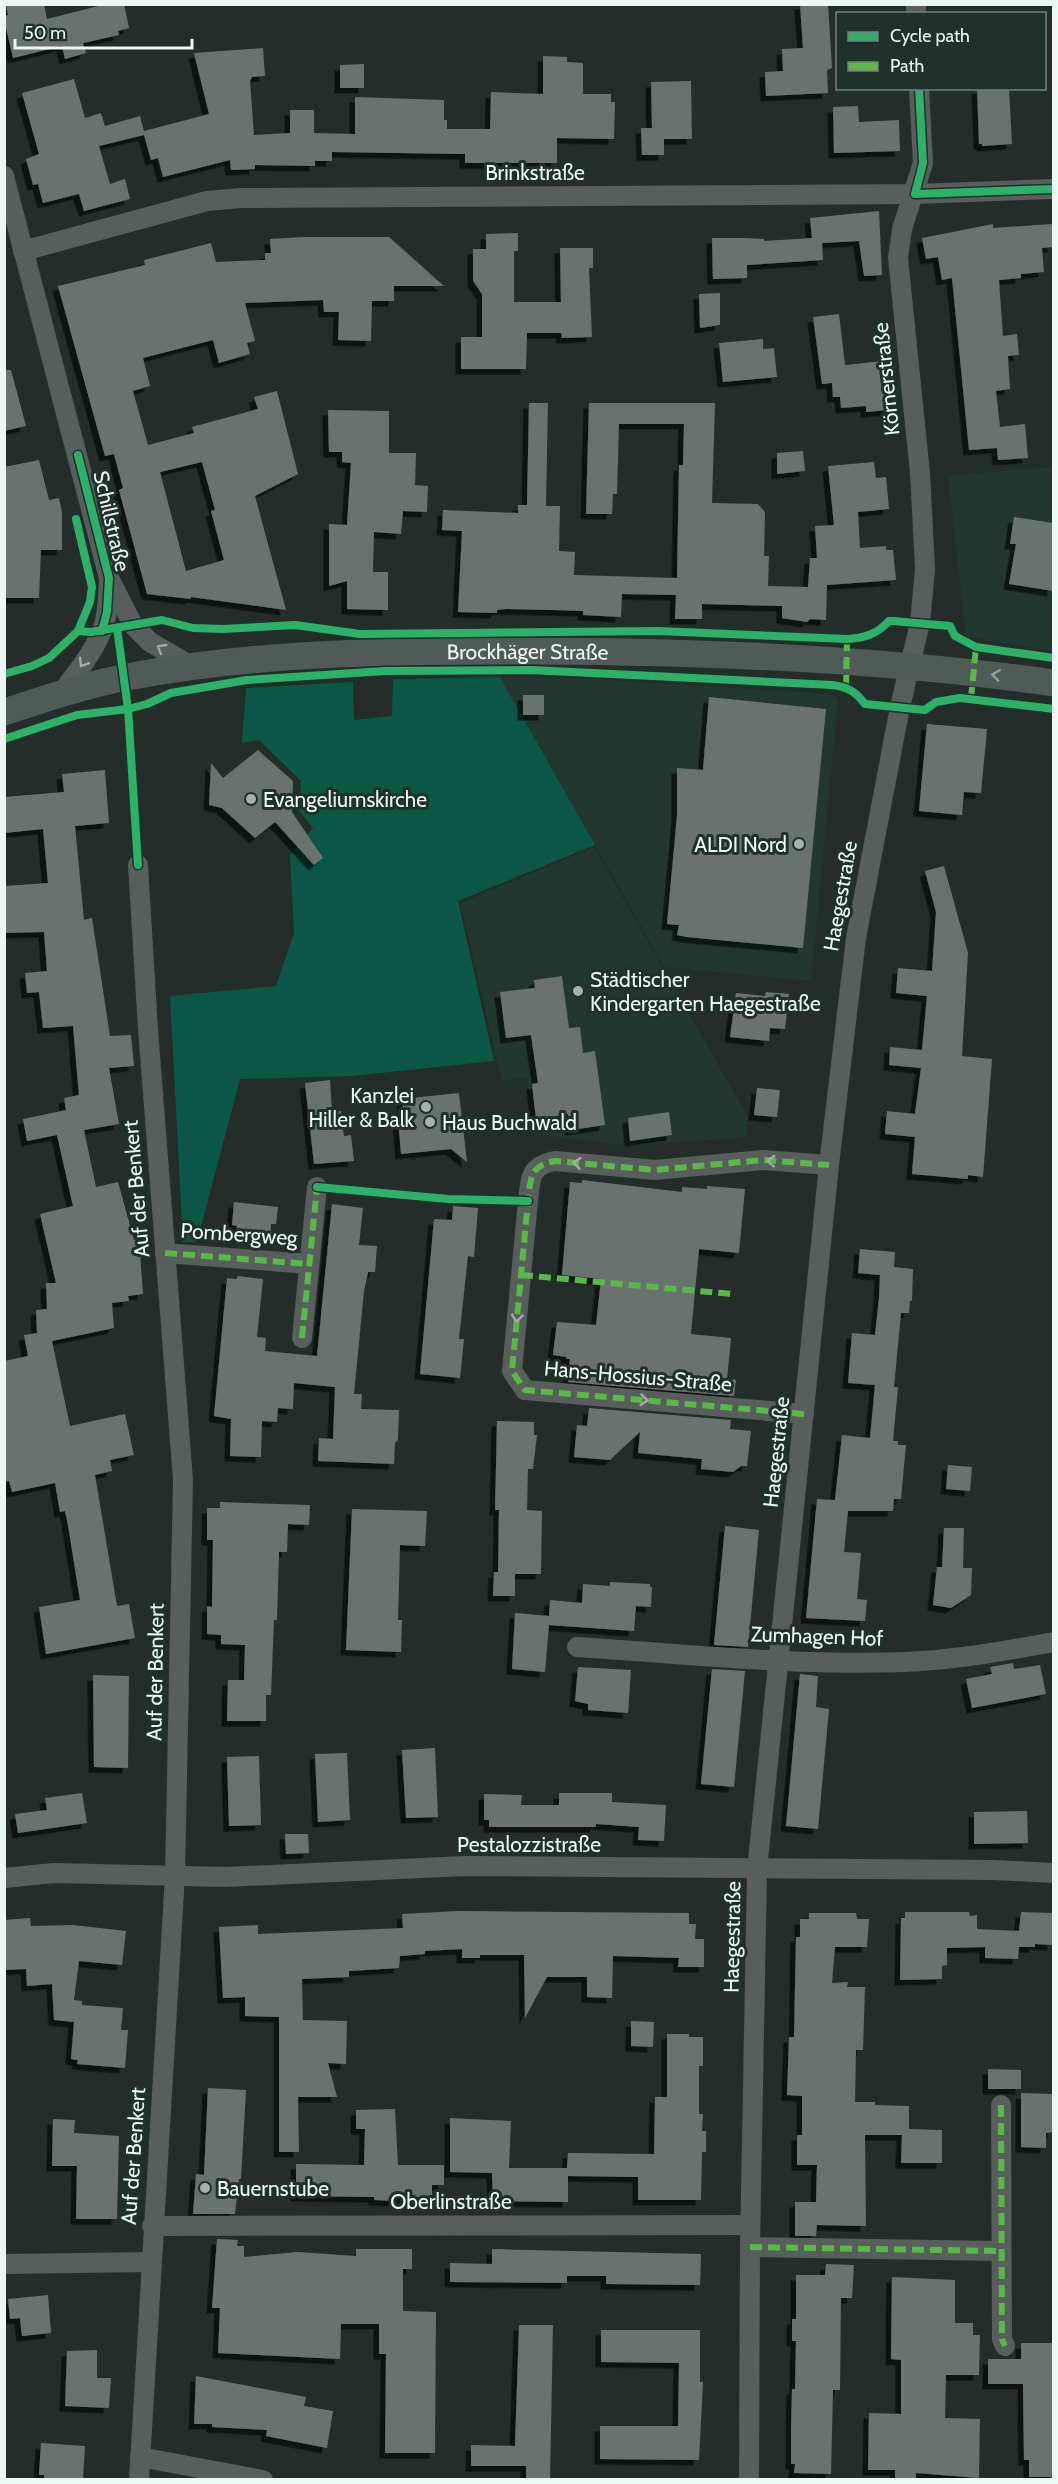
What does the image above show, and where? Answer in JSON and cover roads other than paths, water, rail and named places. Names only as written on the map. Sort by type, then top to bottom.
[{"type":"main road","name":"Brockhäger Straße","points":[[4,712],[61,693],[124,677],[191,666],[304,657],[451,651],[658,652],[974,672],[1053,683]]},
{"type":"street","name":"Körnerstraße","points":[[910,667],[920,623],[926,569],[920,473],[898,258],[902,229],[923,163],[919,90]]},
{"type":"street","name":"Schillstraße","points":[[4,176],[110,578],[133,625],[150,642],[191,666]]},
{"type":"street","name":"Brinkstraße","points":[[23,250],[207,201],[241,198],[915,194],[1053,189]]},
{"type":"street","name":"Schillstraße","points":[[61,693],[80,670],[102,631],[107,612],[110,578]]},
{"type":"street","name":"Haegestraße","points":[[749,2480],[750,2225],[757,1870],[829,1165],[856,939],[910,667]]},
{"type":"street","name":"Auf der Benkert","points":[[138,865],[183,1480],[175,1875],[152,2226],[139,2480]]},
{"type":"street","name":"Hans-Hossius-Straße","points":[[804,1414],[525,1390],[512,1371],[524,1243],[532,1175],[541,1164],[555,1161],[655,1170],[763,1160],[829,1165]]},
{"type":"street","name":"Pombergweg","points":[[302,1338],[317,1187]]},
{"type":"street","name":"Pombergweg","points":[[165,1253],[309,1264]]},
{"type":"street","name":"Zumhagen Hof","points":[[577,1647],[780,1660],[906,1662],[997,1652],[1053,1642]]},
{"type":"street","name":"Pestalozzistraße","points":[[4,1878],[54,1873],[225,1877],[465,1866],[994,1870],[1053,1873]]},
{"type":"street","points":[[1000,2105],[1000,2251],[1002,2339],[1005,2346]]},
{"type":"street","name":"Oberlinstraße","points":[[152,2226],[750,2225]]},
{"type":"street","points":[[750,2247],[1000,2251]]},
{"type":"street","points":[[4,2264],[151,2262]]},
{"type":"street","points":[[140,2457],[263,2480]]},
{"type":"place","name":"Evangeliumskirche","points":[[251,799]]},
{"type":"place","name":"ALDI Nord","points":[[799,844]]},
{"type":"place","name":"Städtischer Kindergarten Haegestraße","points":[[578,991]]},
{"type":"place","name":"Kanzlei Hiller & Balk","points":[[426,1107]]},
{"type":"place","name":"Haus Buchwald","points":[[430,1122]]},
{"type":"place","name":"Bauernstube","points":[[205,2188]]}]
